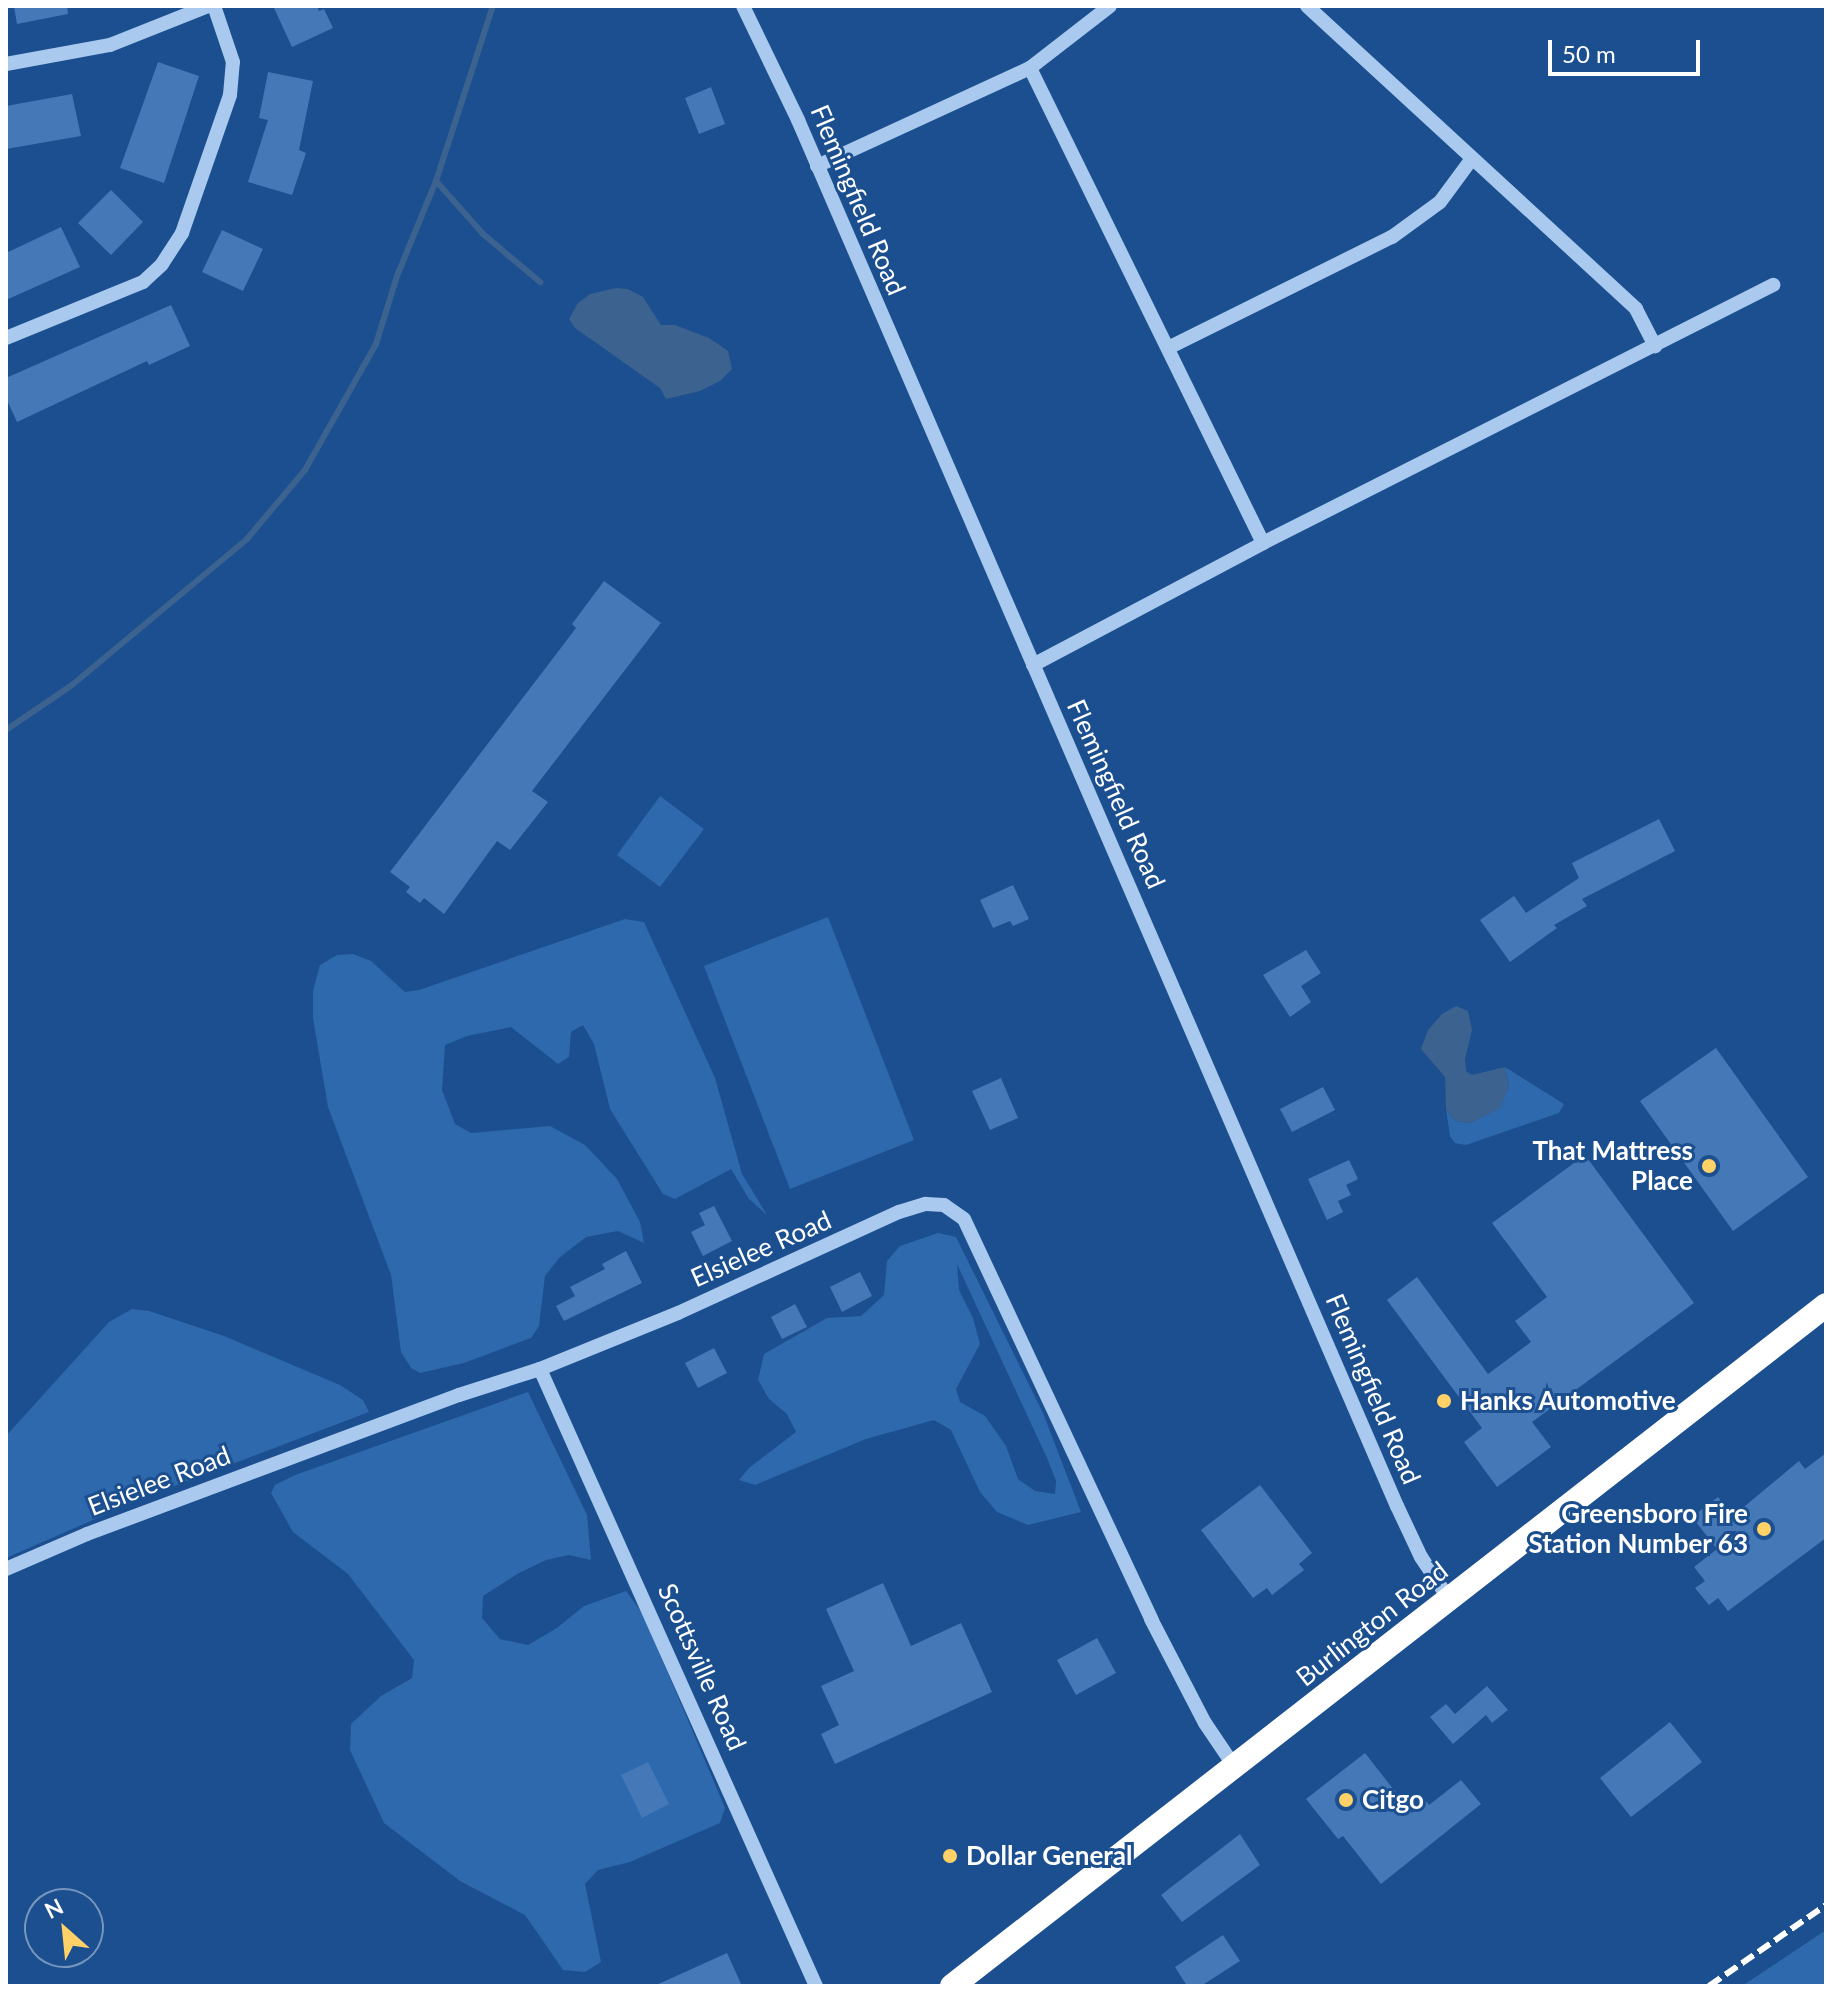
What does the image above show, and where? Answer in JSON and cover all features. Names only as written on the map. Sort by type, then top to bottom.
[{"type":"highway","name":"Burlington Road","points":[[952,1986],[1826,1305]]},
{"type":"street","points":[[6,64],[110,45],[211,6],[233,62],[230,95],[182,233],[162,264],[143,282],[6,338]]},
{"type":"street","name":"Flemingfield Road","points":[[743,6],[817,166],[1397,1506],[1421,1557],[1449,1599]]},
{"type":"street","points":[[817,166],[1030,68],[1110,6]]},
{"type":"street","points":[[1307,6],[1636,309],[1655,346]]},
{"type":"street","points":[[1030,68],[1263,543]]},
{"type":"street","points":[[1168,348],[1392,237],[1440,202],[1471,160]]},
{"type":"street","points":[[1033,665],[1263,543],[1773,285]]},
{"type":"street","name":"Elsielee Road","points":[[6,1569],[87,1534],[444,1400],[540,1369],[678,1313],[899,1212],[926,1204],[944,1205],[964,1219],[1151,1619],[1205,1723],[1234,1766]]},
{"type":"street","name":"Scottsville Road","points":[[540,1369],[816,1986]]},
{"type":"shaded area","points":[[616,288],[628,289],[643,297],[661,325],[675,325],[709,338],[728,351],[732,369],[720,381],[700,391],[666,399],[660,388],[575,328],[569,319],[578,303],[590,294]]},
{"type":"shaded area","points":[[660,796],[704,829],[660,887],[617,855]]},
{"type":"shaded area","points":[[828,917],[914,1140],[790,1189],[704,966]]},
{"type":"shaded area","points":[[625,919],[644,922],[715,1078],[742,1174],[767,1215],[749,1199],[731,1169],[675,1199],[663,1194],[610,1109],[594,1044],[583,1025],[571,1032],[569,1057],[558,1064],[511,1027],[467,1036],[445,1045],[442,1090],[455,1124],[471,1133],[550,1126],[585,1145],[617,1179],[640,1222],[644,1243],[618,1231],[586,1237],[559,1258],[545,1276],[539,1326],[531,1338],[464,1363],[420,1373],[411,1368],[401,1352],[391,1275],[328,1107],[313,1018],[313,991],[320,965],[337,955],[353,954],[371,961],[405,992],[419,990]]},
{"type":"shaded area","points":[[1456,1006],[1468,1011],[1472,1030],[1465,1059],[1466,1071],[1472,1075],[1505,1067],[1509,1086],[1500,1108],[1470,1123],[1455,1121],[1446,1109],[1445,1077],[1421,1049],[1428,1030],[1442,1014]]},
{"type":"shaded area","points":[[1505,1067],[1564,1104],[1559,1113],[1466,1145],[1455,1143],[1450,1136],[1446,1109],[1455,1121],[1470,1123],[1499,1108],[1509,1086]]},
{"type":"shaded area","points":[[938,1233],[956,1237],[1043,1413],[1081,1512],[1028,1525],[997,1512],[980,1492],[951,1430],[934,1420],[866,1439],[755,1485],[739,1480],[749,1468],[796,1432],[787,1414],[769,1399],[758,1380],[764,1354],[827,1318],[861,1316],[884,1295],[887,1261],[900,1246]],"holes":[[[957,1264],[1056,1481],[1055,1494],[1035,1491],[1018,1479],[1006,1446],[985,1416],[960,1402],[956,1389],[980,1344],[973,1318],[959,1290]]]},
{"type":"shaded area","points":[[132,1309],[149,1311],[224,1336],[340,1385],[363,1400],[369,1412],[148,1496],[6,1558],[6,1436],[109,1322]]},
{"type":"shaded area","points":[[528,1392],[587,1515],[591,1560],[569,1555],[546,1560],[519,1573],[483,1596],[482,1618],[500,1639],[528,1645],[557,1628],[584,1606],[626,1591],[643,1614],[725,1808],[720,1823],[630,1862],[598,1870],[585,1884],[601,1962],[585,1972],[563,1970],[525,1915],[460,1881],[384,1823],[350,1750],[351,1724],[381,1696],[412,1678],[414,1660],[348,1574],[293,1532],[271,1493],[275,1485],[295,1475]]},
{"type":"shaded area","points":[[1826,1930],[1826,1986],[1742,1986]]},
{"type":"building","points":[[14,6],[67,6],[68,14],[17,24]]},
{"type":"building","points":[[273,6],[317,6],[319,11],[324,9],[333,28],[292,47]]},
{"type":"building","points":[[158,62],[199,76],[164,183],[120,168]]},
{"type":"building","points":[[268,72],[313,81],[299,150],[306,153],[292,195],[248,182],[268,120],[259,118]]},
{"type":"building","points":[[711,87],[725,124],[699,134],[685,98]]},
{"type":"building","points":[[72,94],[81,136],[6,149],[6,106]]},
{"type":"building","points":[[111,190],[143,222],[111,255],[78,223]]},
{"type":"building","points":[[61,227],[80,267],[6,300],[6,253]]},
{"type":"building","points":[[222,230],[263,249],[243,291],[202,272]]},
{"type":"building","points":[[171,305],[190,346],[149,365],[147,361],[17,422],[6,398],[6,378]]},
{"type":"building","points":[[604,581],[661,623],[532,791],[548,802],[510,850],[497,841],[444,914],[424,898],[420,903],[406,892],[410,887],[390,872],[576,628],[572,624]]},
{"type":"building","points":[[1659,819],[1675,851],[1582,899],[1587,906],[1554,925],[1557,928],[1510,962],[1480,920],[1514,896],[1526,913],[1579,878],[1572,863]]},
{"type":"building","points":[[1013,885],[1029,919],[1013,926],[1010,921],[993,928],[980,900]]},
{"type":"building","points":[[1306,950],[1321,973],[1301,986],[1311,1002],[1290,1017],[1263,975]]},
{"type":"building","points":[[1716,1048],[1808,1177],[1733,1231],[1640,1101]]},
{"type":"building","points":[[1001,1078],[1018,1118],[990,1130],[972,1091]]},
{"type":"building","points":[[1323,1087],[1335,1110],[1292,1132],[1280,1109]]},
{"type":"building","points":[[1585,1155],[1694,1303],[1532,1422],[1551,1447],[1497,1487],[1464,1442],[1482,1428],[1387,1300],[1417,1277],[1488,1374],[1531,1342],[1515,1321],[1547,1297],[1492,1223]]},
{"type":"building","points":[[1349,1160],[1358,1179],[1346,1185],[1351,1195],[1338,1201],[1343,1212],[1327,1220],[1308,1179]]},
{"type":"building","points":[[714,1206],[732,1241],[703,1256],[691,1232],[705,1225],[699,1213]]},
{"type":"building","points":[[626,1251],[642,1283],[564,1321],[556,1306],[575,1296],[570,1287],[605,1269],[602,1264]]},
{"type":"building","points":[[860,1272],[872,1296],[842,1312],[830,1287]]},
{"type":"building","points":[[795,1304],[807,1327],[782,1339],[771,1317]]},
{"type":"building","points":[[714,1348],[727,1373],[698,1388],[685,1363]]},
{"type":"building","name":"Greensboro Fire Station Number 63","points":[[1826,1453],[1826,1538],[1728,1611],[1718,1598],[1709,1605],[1695,1588],[1705,1581],[1694,1567],[1717,1549],[1692,1517],[1718,1497],[1733,1516],[1799,1461],[1805,1469]]},
{"type":"building","points":[[1260,1485],[1312,1553],[1299,1564],[1304,1570],[1272,1595],[1267,1588],[1253,1598],[1201,1530]]},
{"type":"building","points":[[883,1583],[911,1646],[961,1623],[992,1692],[835,1764],[821,1734],[839,1725],[821,1686],[854,1671],[826,1609]]},
{"type":"building","points":[[1097,1638],[1116,1673],[1076,1695],[1057,1660]]},
{"type":"building","points":[[1487,1686],[1508,1710],[1492,1723],[1486,1715],[1453,1744],[1430,1717],[1446,1704],[1455,1714]]},
{"type":"building","points":[[1670,1722],[1702,1762],[1631,1817],[1600,1778]]},
{"type":"building","points":[[1365,1753],[1412,1813],[1426,1801],[1429,1805],[1461,1780],[1481,1804],[1381,1884],[1343,1836],[1338,1839],[1306,1799]]},
{"type":"building","points":[[648,1762],[669,1804],[642,1818],[621,1775]]},
{"type":"building","points":[[1240,1834],[1260,1865],[1182,1922],[1161,1895]]},
{"type":"building","points":[[1223,1935],[1240,1961],[1201,1986],[1187,1986],[1175,1967]]},
{"type":"building","points":[[727,1953],[742,1986],[654,1986]]},
{"type":"waterway","points":[[6,730],[72,685],[247,539],[305,470],[376,344],[397,276],[436,181],[493,6]]},
{"type":"waterway","points":[[436,181],[483,234],[540,282]]},
{"type":"railway","points":[[1709,1986],[1826,1905]]},
{"type":"place","name":"That Mattress Place","points":[[1709,1166]]},
{"type":"place","name":"Hanks Automotive","points":[[1444,1401]]},
{"type":"place","name":"Greensboro Fire Station Number 63","points":[[1764,1529]]},
{"type":"place","name":"Citgo","points":[[1346,1800]]},
{"type":"place","name":"Dollar General","points":[[950,1856]]}]
